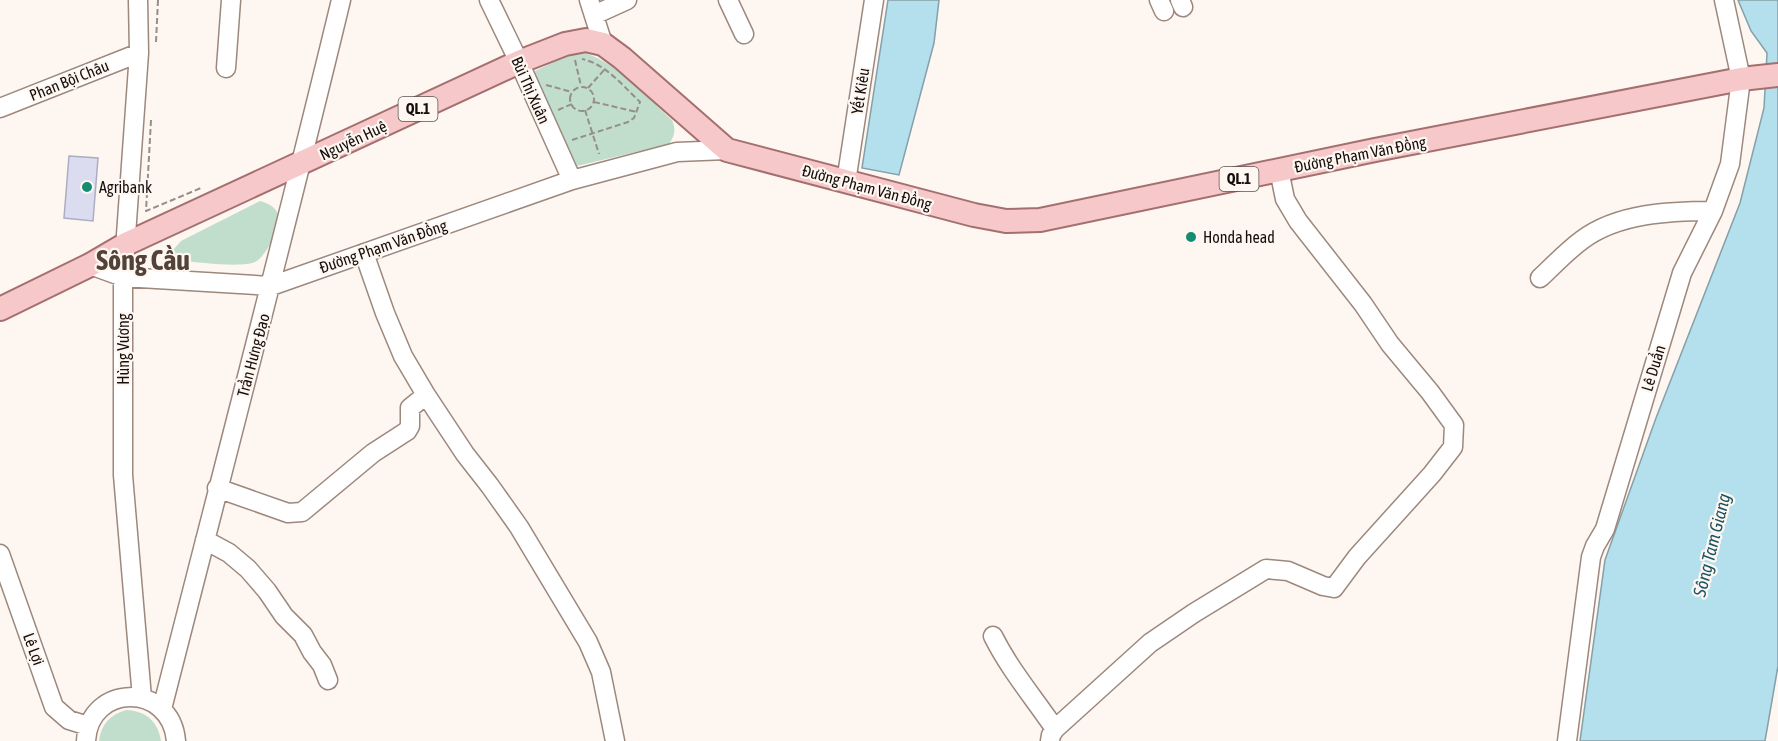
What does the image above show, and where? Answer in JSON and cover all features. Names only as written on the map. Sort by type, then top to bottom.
[{"type":"main road","name":"Nguyễn Huệ","points":[[90,265],[126,244],[519,62],[565,44],[586,40],[603,44]]},
{"type":"main road","name":"QL.1","points":[[603,44],[727,150]]},
{"type":"main road","name":"QL.1","points":[[1747,79],[1778,75]]},
{"type":"main road","name":"Đường Phạm Văn Đồng","points":[[727,150],[974,215],[1006,221],[1040,220],[1279,170],[1747,79]]},
{"type":"main road","name":"QL.1","points":[[0,309],[90,265]]},
{"type":"street","name":"Hùng Vương","points":[[138,0],[139,53],[123,277],[123,475],[142,698]]},
{"type":"street","points":[[226,68],[231,0]]},
{"type":"street","name":"Trần Hưng Đạo","points":[[162,709],[217,488],[271,286],[341,0]]},
{"type":"street","name":"Bùi Thị Xuân","points":[[489,0],[572,180]]},
{"type":"street","points":[[603,44],[592,7],[627,0]]},
{"type":"street","points":[[728,0],[744,33]]},
{"type":"street","name":"Yết Kiêu","points":[[846,182],[874,0]]},
{"type":"street","name":"Lê Duẩn","points":[[1567,741],[1591,557],[1605,529],[1682,273],[1713,211],[1730,164],[1747,79],[1724,0]]},
{"type":"street","name":"Phan Bội Châu","points":[[0,108],[139,53]]},
{"type":"street","name":"Đường Phạm Văn Đồng","points":[[90,265],[123,277],[271,286],[572,180],[677,152],[727,150]]},
{"type":"street","points":[[993,636],[1053,735],[1150,643],[1266,569],[1288,571],[1323,586],[1334,588],[1357,556],[1432,474],[1453,447],[1454,425],[1298,221],[1286,200],[1279,170]]},
{"type":"street","points":[[1540,278],[1583,239],[1610,225],[1679,211],[1713,211]]},
{"type":"street","points":[[364,253],[403,356],[465,454],[519,527],[588,642],[601,672],[615,741]]},
{"type":"street","points":[[217,488],[288,513],[302,512],[373,453],[407,431],[410,426],[410,408],[426,395]]},
{"type":"street","points":[[204,540],[229,553],[248,568],[284,616],[303,634],[322,665],[328,680]]},
{"type":"street","name":"Lê Lợi","points":[[0,554],[54,707],[87,734]]},
{"type":"street","points":[[87,734],[94,714],[104,705],[129,696],[153,702],[162,709],[172,725],[176,741]]},
{"type":"path","points":[[572,140],[628,122],[634,118],[640,102],[604,69],[590,61],[574,57],[581,87]]},
{"type":"path","points":[[588,88],[604,69]]},
{"type":"path","points":[[543,84],[572,93]]},
{"type":"path","points":[[581,87],[588,88],[594,94],[594,102],[589,109],[577,109],[570,100],[574,90],[581,87]]},
{"type":"path","points":[[594,102],[637,112]]},
{"type":"path","points":[[556,111],[572,104]]},
{"type":"path","points":[[585,110],[599,154]]},
{"type":"path","points":[[146,211],[204,187]]},
{"type":"green space","points":[[585,53],[598,58],[621,73],[672,120],[674,132],[669,144],[577,166],[533,72],[568,55]]},
{"type":"green space","points":[[260,201],[275,209],[279,219],[268,248],[255,262],[240,265],[208,263],[181,261],[173,256],[174,249],[181,241]]},
{"type":"green space","points":[[126,710],[139,712],[150,718],[157,728],[161,741],[99,741],[107,721]]},
{"type":"water","points":[[888,0],[939,0],[934,43],[899,175],[862,168]]},
{"type":"water","name":"Sông Tam Giang","points":[[1738,0],[1778,0],[1778,666],[1765,741],[1580,741],[1605,560],[1656,418],[1740,203],[1764,108],[1767,53],[1751,31]]},
{"type":"building","points":[[69,156],[98,158],[93,221],[64,218]]},
{"type":"place","name":"Agribank","points":[[87,187]]},
{"type":"place","name":"Honda head","points":[[1191,237]]},
{"type":"district","name":"Sông Cầu","points":[[143,260]]}]
